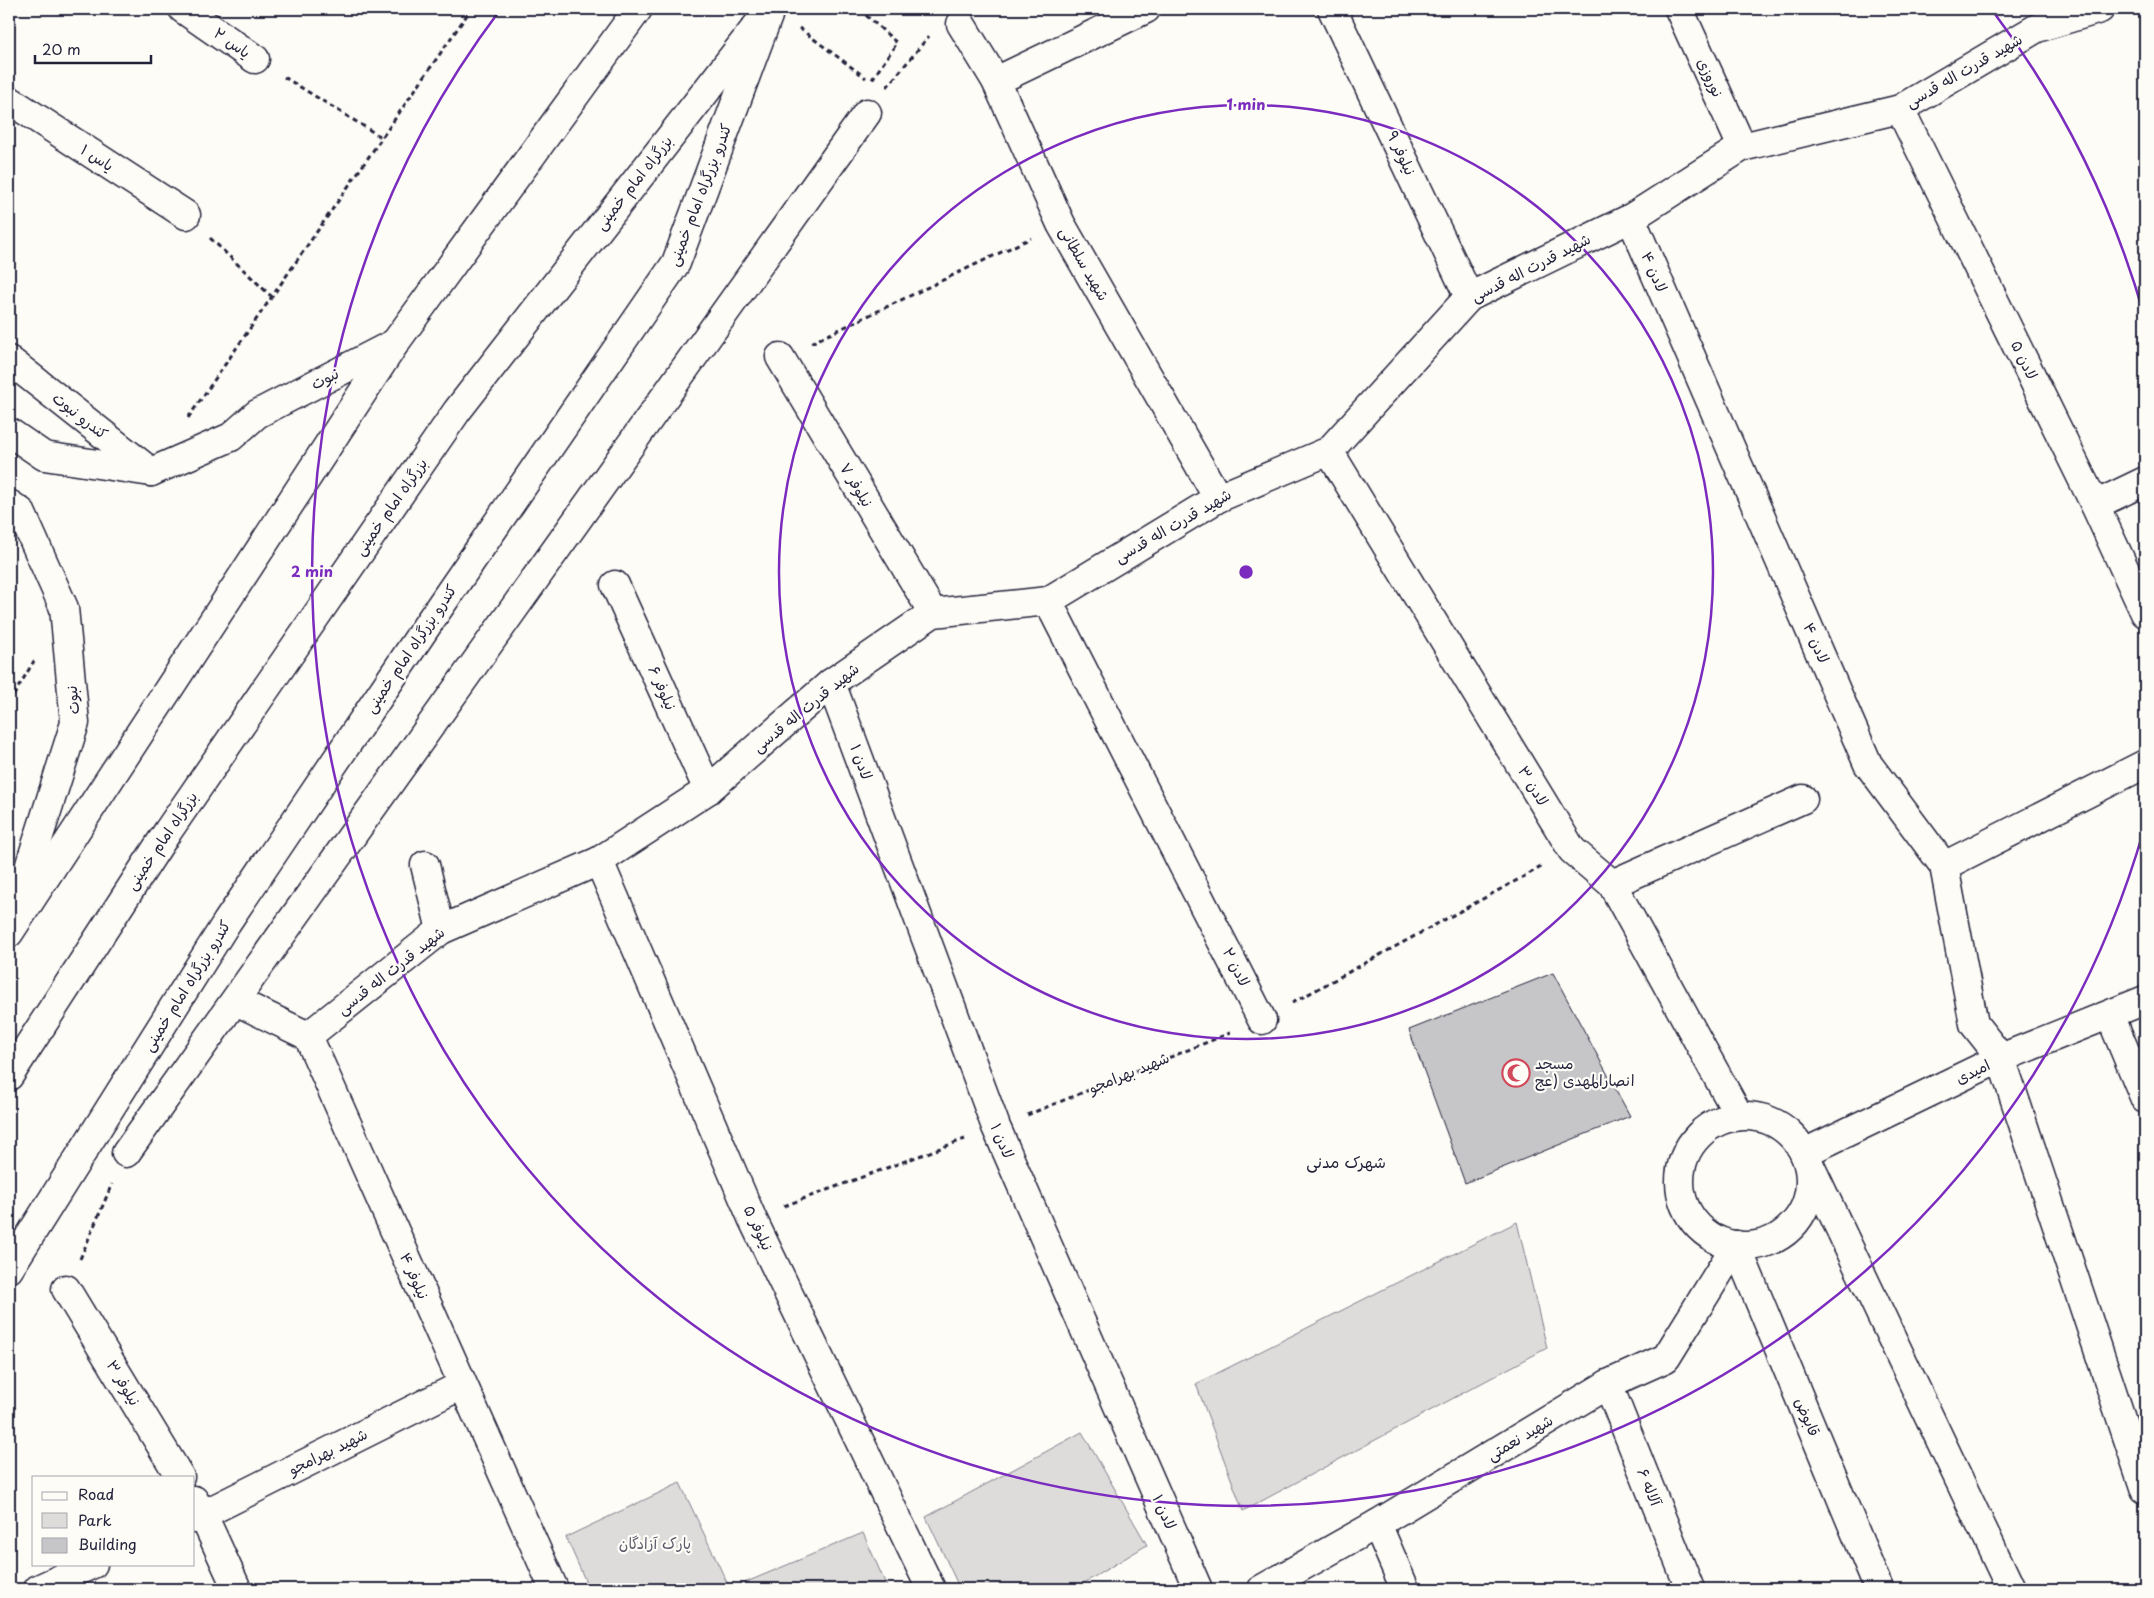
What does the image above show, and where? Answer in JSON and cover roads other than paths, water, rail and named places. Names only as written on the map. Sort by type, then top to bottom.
[{"type":"main road","name":"یاس ۲","points":[[183,9],[256,59]]},
{"type":"main road","points":[[9,933],[395,344],[638,9]]},
{"type":"main road","name":"بزرگراه امام خمینی","points":[[9,1076],[168,831],[457,411],[770,9]]},
{"type":"main road","name":"کندرو بزرگراه امام خمینی","points":[[9,1269],[227,922],[432,618],[676,264],[770,9]]},
{"type":"main road","points":[[996,81],[1146,9]]},
{"type":"main road","name":"نیلوفر ۹","points":[[1332,9],[1469,297]]},
{"type":"main road","name":"نوروزی","points":[[1679,9],[1742,147]]},
{"type":"main road","name":"شهید قدرت اله قدسی","points":[[308,1036],[441,930],[598,861],[708,790],[831,683],[933,613],[1048,601],[1218,498],[1329,451],[1469,297],[1630,218],[1742,147],[1900,108],[2033,18],[2100,9]]},
{"type":"main road","name":"شهید سلطانی","points":[[961,24],[996,81],[1061,224],[1218,498]]},
{"type":"main road","name":"یاس ۱","points":[[9,100],[186,215]]},
{"type":"main road","name":"لادن ۵","points":[[1900,108],[2095,505],[2145,613]]},
{"type":"main road","points":[[126,1152],[236,1001],[317,883],[567,537],[867,113]]},
{"type":"main road","name":"لادن ۴","points":[[1630,218],[1868,764],[1944,866],[1974,1024],[2001,1058]]},
{"type":"main road","name":"نبوت","points":[[151,472],[231,437],[257,414],[395,344]]},
{"type":"main road","name":"نیلوفر ۷","points":[[780,357],[933,613]]},
{"type":"main road","name":"کندرو نبوت","points":[[9,360],[151,472]]},
{"type":"main road","points":[[9,432],[44,456],[151,472]]},
{"type":"main road","name":"لادن ۳","points":[[1329,451],[1572,850],[1612,884],[1739,1116]]},
{"type":"main road","points":[[2095,505],[2145,481]]},
{"type":"main road","name":"نبوت","points":[[9,504],[21,512],[64,608],[75,723],[9,933]]},
{"type":"main road","name":"نیلوفر ۶","points":[[615,585],[708,790]]},
{"type":"main road","name":"لادن ۲","points":[[1048,601],[1262,1020]]},
{"type":"main road","name":"لادن ۱","points":[[831,683],[996,1127],[1198,1589]]},
{"type":"main road","points":[[1944,866],[2145,764]]},
{"type":"main road","points":[[1612,884],[1803,799]]},
{"type":"main road","name":"نیلوفر ۵","points":[[598,861],[752,1218],[930,1589]]},
{"type":"main road","points":[[426,865],[441,930]]},
{"type":"main road","name":"امیدی","points":[[1804,1153],[2001,1058],[2145,1000]]},
{"type":"main road","points":[[236,1001],[308,1036]]},
{"type":"main road","points":[[2110,1015],[2145,1099]]},
{"type":"main road","name":"نیلوفر ۴","points":[[308,1036],[462,1386],[554,1589]]},
{"type":"main road","points":[[2001,1058],[2145,1490]]},
{"type":"main road","points":[[1804,1153],[1810,1172],[1810,1192],[1803,1211],[1791,1227],[1775,1239],[1756,1245],[1736,1245],[1716,1239],[1699,1226],[1687,1210],[1681,1190],[1682,1169],[1688,1149],[1702,1133],[1719,1121],[1739,1116],[1759,1117],[1777,1124],[1793,1136],[1804,1153],[2011,1589]]},
{"type":"main road","name":"شهید نعمتی","points":[[1262,1589],[1377,1524],[1608,1384],[1666,1358],[1736,1245]]},
{"type":"main road","name":"قابوض","points":[[1736,1245],[1878,1589]]},
{"type":"main road","name":"نیلوفر ۳","points":[[66,1289],[179,1476]]},
{"type":"main road","name":"آلاله ۶","points":[[1608,1384],[1690,1589]]},
{"type":"main road","name":"شهید بهرامجو","points":[[197,1511],[462,1386]]},
{"type":"main road","points":[[197,1511],[237,1589]]},
{"type":"main road","points":[[1377,1524],[1405,1589]]},
{"type":"main road","points":[[38,1589],[89,1566]]},
{"type":"place","name":"مسجد انصارالمهدی (عج","points":[[1516,1073]]},
{"type":"district","name":"شهرک مدنی","points":[[1346,1162]]},
{"type":"park label","name":"پارک آزادگان","points":[[655,1544]]}]
